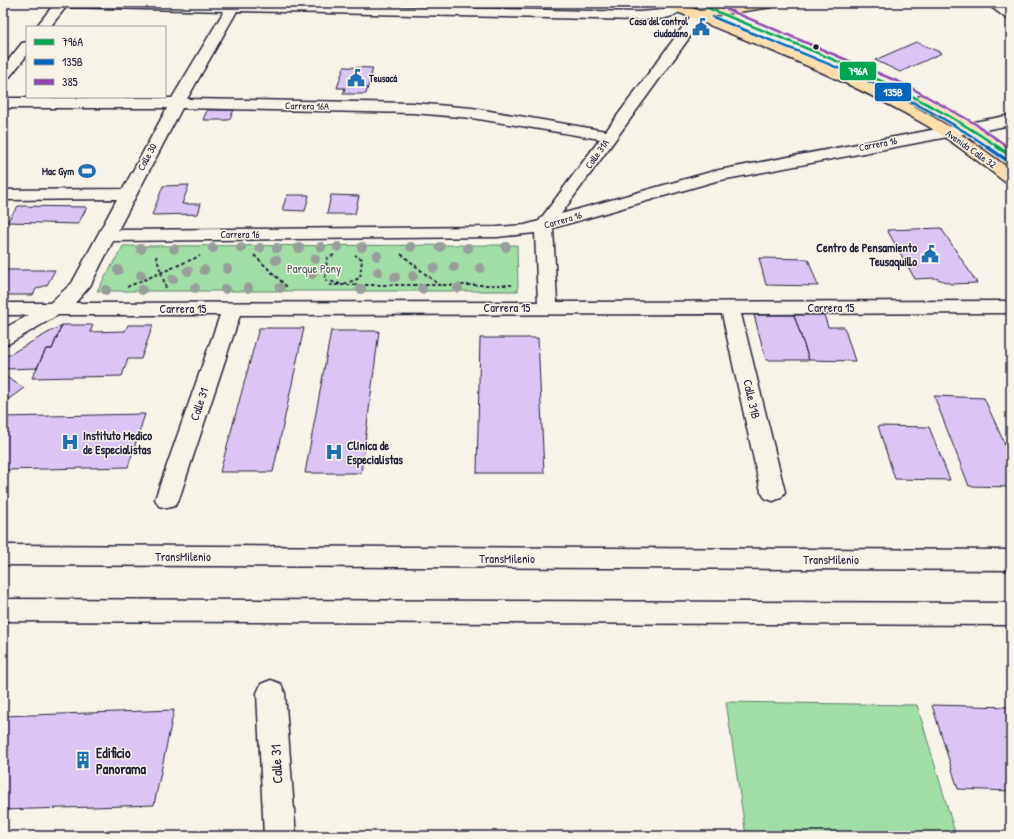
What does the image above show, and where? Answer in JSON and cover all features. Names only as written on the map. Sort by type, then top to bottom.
[{"type":"main road","points":[[697,9],[715,11],[772,3]]},
{"type":"main road","name":"Avenida Calle 32","points":[[672,5],[697,9],[911,109],[947,132],[1011,178]]},
{"type":"main road","name":"Avenida Calle 32","points":[[715,11],[885,81],[941,110],[971,128],[1011,156]]},
{"type":"street","points":[[43,26],[62,3],[421,8],[640,16],[667,14],[672,5]]},
{"type":"street","points":[[992,3],[1011,15]]},
{"type":"street","name":"Calle 30","points":[[3,338],[56,308],[71,297],[80,286],[105,236],[177,103],[234,5]]},
{"type":"street","name":"Calle 31A","points":[[544,226],[609,136],[670,34],[697,9]]},
{"type":"street","points":[[640,16],[670,34]]},
{"type":"street","points":[[3,76],[26,47]]},
{"type":"street","name":"Carrera 16A","points":[[3,103],[177,103],[413,108],[472,113],[609,136]]},
{"type":"street","name":"Carrera 16","points":[[105,236],[497,232],[544,226],[714,176],[1011,120]]},
{"type":"street","points":[[3,195],[128,194]]},
{"type":"street","points":[[544,226],[548,307]]},
{"type":"street","name":"Calle 31B","points":[[730,307],[773,492]]},
{"type":"street","name":"Carrera 15","points":[[3,309],[1011,307]]},
{"type":"street","name":"Calle 31","points":[[167,499],[232,308]]},
{"type":"street","name":"TransMilenio","points":[[3,555],[1011,560]]},
{"type":"street","points":[[3,610],[1011,614]]},
{"type":"street","name":"Calle 31","points":[[271,693],[280,836]]},
{"type":"path","points":[[376,233],[466,307]]},
{"type":"path","points":[[347,250],[349,234]]},
{"type":"path","points":[[149,235],[172,308]]},
{"type":"path","points":[[347,250],[362,259],[360,278],[343,285],[325,280],[327,258],[347,250]]},
{"type":"path","points":[[250,251],[307,308]]},
{"type":"path","points":[[123,288],[207,254]]},
{"type":"path","points":[[340,308],[343,285]]},
{"type":"green space","name":"Parque Pony","points":[[517,245],[518,291],[97,291],[123,246]]},
{"type":"green space","points":[[726,702],[917,705],[956,836],[746,836]]},
{"type":"building","points":[[916,42],[942,53],[900,72],[875,60]]},
{"type":"building","name":"Teusacá","points":[[344,67],[373,68],[366,94],[343,94],[345,88],[337,88]]},
{"type":"building","points":[[207,110],[234,110],[229,120],[203,120]]},
{"type":"building","points":[[189,185],[182,204],[201,204],[198,214],[152,215],[163,186]]},
{"type":"building","points":[[287,195],[309,195],[305,211],[282,210]]},
{"type":"building","points":[[331,195],[359,196],[355,214],[327,214]]},
{"type":"building","points":[[18,206],[87,207],[78,224],[7,222]]},
{"type":"building","name":"Centro de Pensamiento Teusaquillo","points":[[941,228],[977,283],[951,284],[935,278],[915,279],[887,230]]},
{"type":"building","points":[[759,258],[808,259],[818,286],[766,285]]},
{"type":"building","points":[[3,270],[55,270],[47,285],[36,289],[33,295],[3,295]]},
{"type":"building","points":[[754,315],[794,315],[809,360],[766,360]]},
{"type":"building","points":[[794,315],[824,315],[828,327],[844,327],[855,361],[809,360]]},
{"type":"building","points":[[62,325],[93,325],[90,332],[125,331],[128,325],[153,325],[141,359],[128,359],[122,376],[32,378],[46,349],[52,349]]},
{"type":"building","points":[[62,325],[52,349],[46,349],[37,368],[7,369],[3,365],[3,358]]},
{"type":"building","points":[[259,328],[304,328],[273,472],[220,472]]},
{"type":"building","points":[[331,331],[379,331],[361,473],[305,473]]},
{"type":"building","points":[[480,338],[538,338],[544,473],[477,473]]},
{"type":"building","points":[[3,375],[24,388],[3,403]]},
{"type":"building","points":[[934,396],[984,398],[1011,458],[1011,487],[969,486]]},
{"type":"building","name":"Instituto Medico de Especialistas","points":[[145,414],[128,467],[3,470],[3,417]]},
{"type":"building","points":[[878,426],[929,427],[950,480],[895,479]]},
{"type":"building","points":[[1004,443],[1011,443],[1011,458]]},
{"type":"building","points":[[932,705],[1011,707],[1011,791],[958,789]]},
{"type":"building","name":"Edificio Panorama","points":[[174,710],[154,805],[3,810],[3,716]]},
{"type":"transit line","name":"796A","points":[[696,3],[903,90],[971,128],[1011,156]]},
{"type":"transit line","name":"385","points":[[717,5],[906,85],[974,123],[1011,149]]},
{"type":"transit line","name":"135B","points":[[713,17],[900,95],[968,133],[1008,161]]},
{"type":"place","name":"Casa del control ciudadano","points":[[701,27]]},
{"type":"place","name":"Teusacá","points":[[356,78]]},
{"type":"place","name":"Mac Gym","points":[[87,171]]},
{"type":"place","name":"Centro de Pensamiento Teusaquillo","points":[[930,254]]},
{"type":"place","name":"Instituto Medico de Especialistas","points":[[70,442]]},
{"type":"place","name":"Clínica de Especialistas","points":[[334,452]]},
{"type":"place","name":"Edificio Panorama","points":[[83,760]]}]
